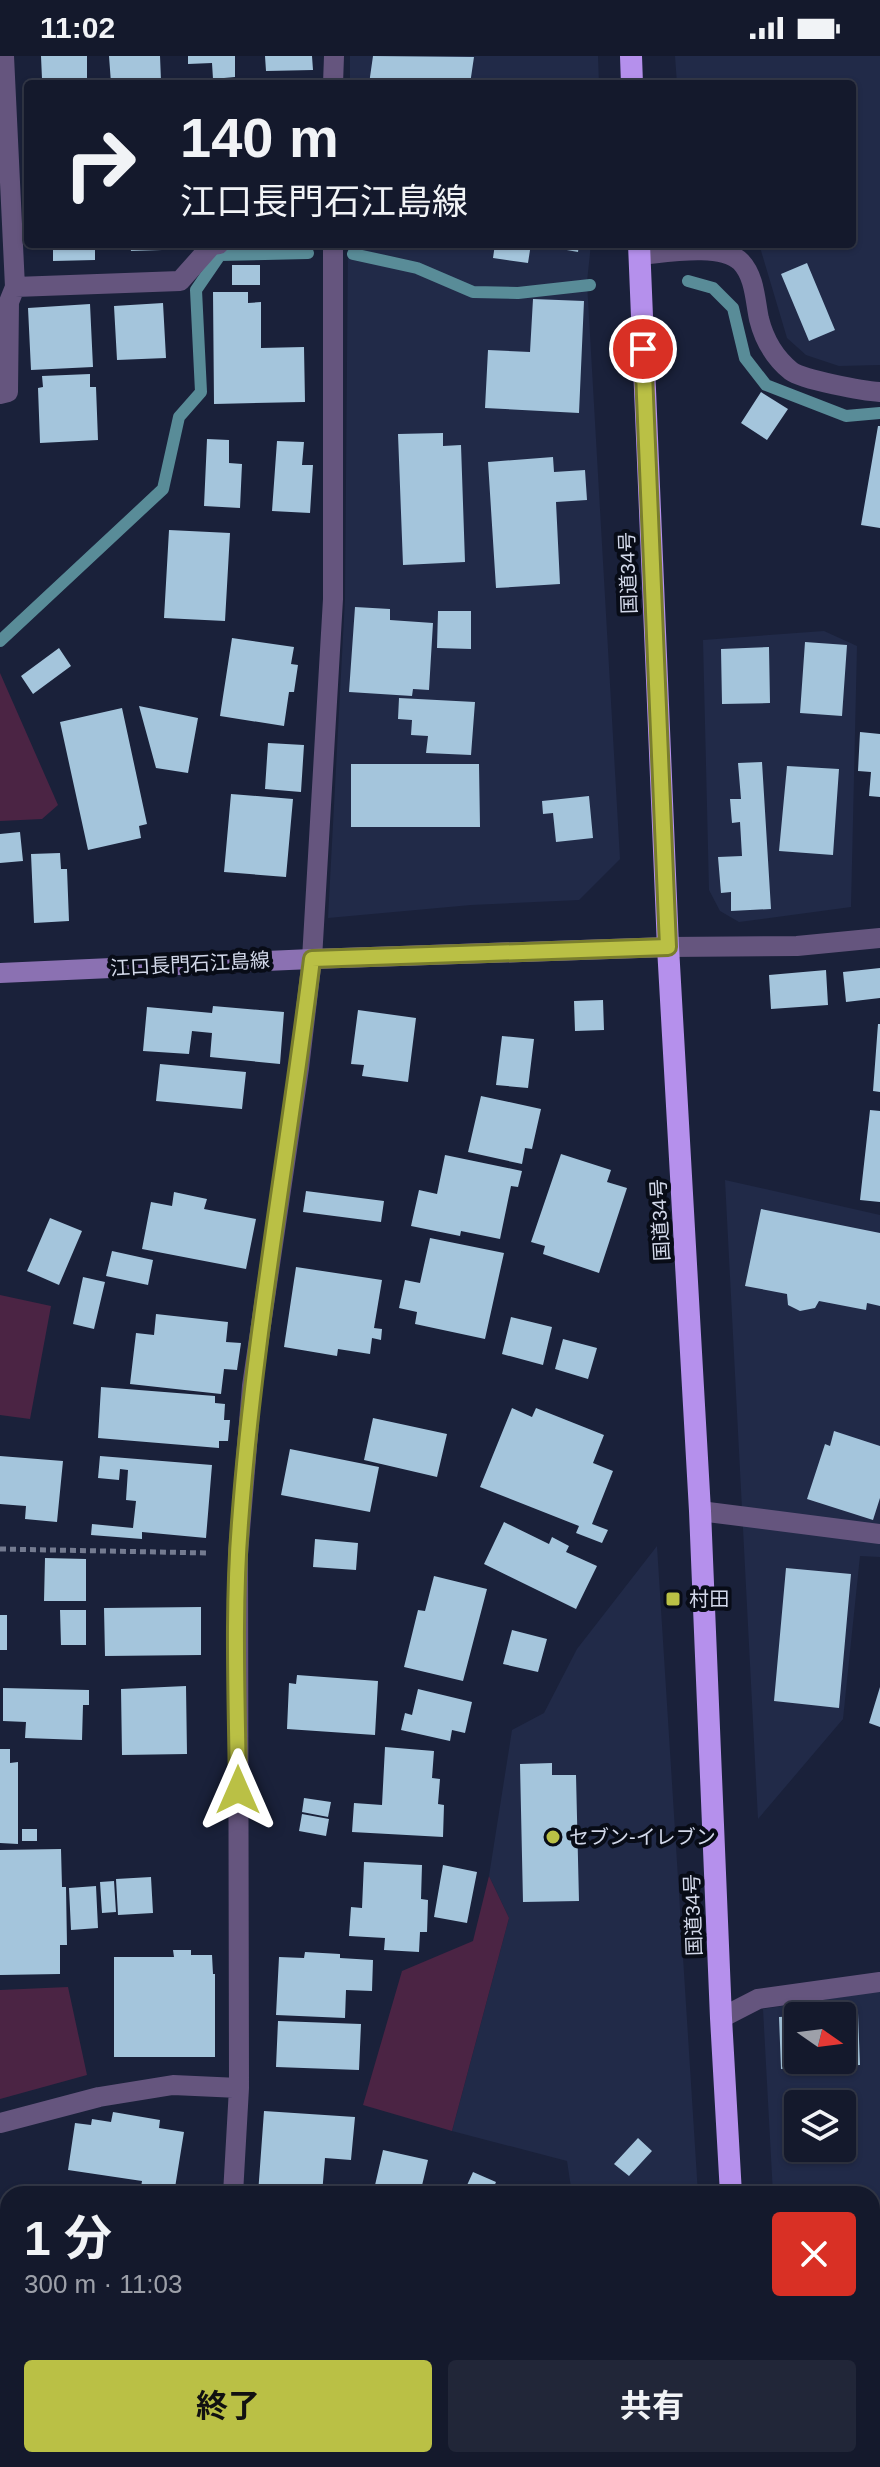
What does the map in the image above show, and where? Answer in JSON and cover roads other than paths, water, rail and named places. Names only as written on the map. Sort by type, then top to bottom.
[{"type":"highway","points":[[631,56],[632,80]]},
{"type":"highway","name":"国道34号","points":[[639,250],[668,947],[700,1511],[731,2186]]},
{"type":"main road","name":"江口長門石江島線","points":[[0,973],[668,947]]},
{"type":"street","points":[[0,394],[8,392],[9,302],[15,287],[3,106],[4,56]]},
{"type":"street","points":[[333,80],[334,56]]},
{"type":"street","points":[[3,106],[24,105]]},
{"type":"street","points":[[15,287],[180,281],[209,248]]},
{"type":"street","points":[[233,2186],[239,2088],[238,1554],[252,1386],[312,959],[333,599],[333,248]]},
{"type":"street","points":[[639,250],[726,253],[741,262],[753,284],[760,322],[772,351],[793,373],[867,392],[880,392]]},
{"type":"street","points":[[668,947],[797,946],[880,938]]},
{"type":"street","points":[[700,1511],[880,1534]]},
{"type":"street","points":[[721,2018],[758,1999],[880,1982]]},
{"type":"street","points":[[0,2123],[99,2097],[173,2085],[239,2088]]},
{"type":"waterway","points":[[0,641],[163,489],[179,417],[201,392],[196,290],[220,255],[308,253]]},
{"type":"waterway","points":[[353,254],[417,268],[473,292],[518,293],[590,285]]},
{"type":"waterway","points":[[688,281],[713,288],[733,308],[745,358],[766,385],[846,416],[880,413]]},
{"type":"place","name":"村田","points":[[673,1599]]},
{"type":"place","name":"セブン-イレブン","points":[[553,1837]]}]
